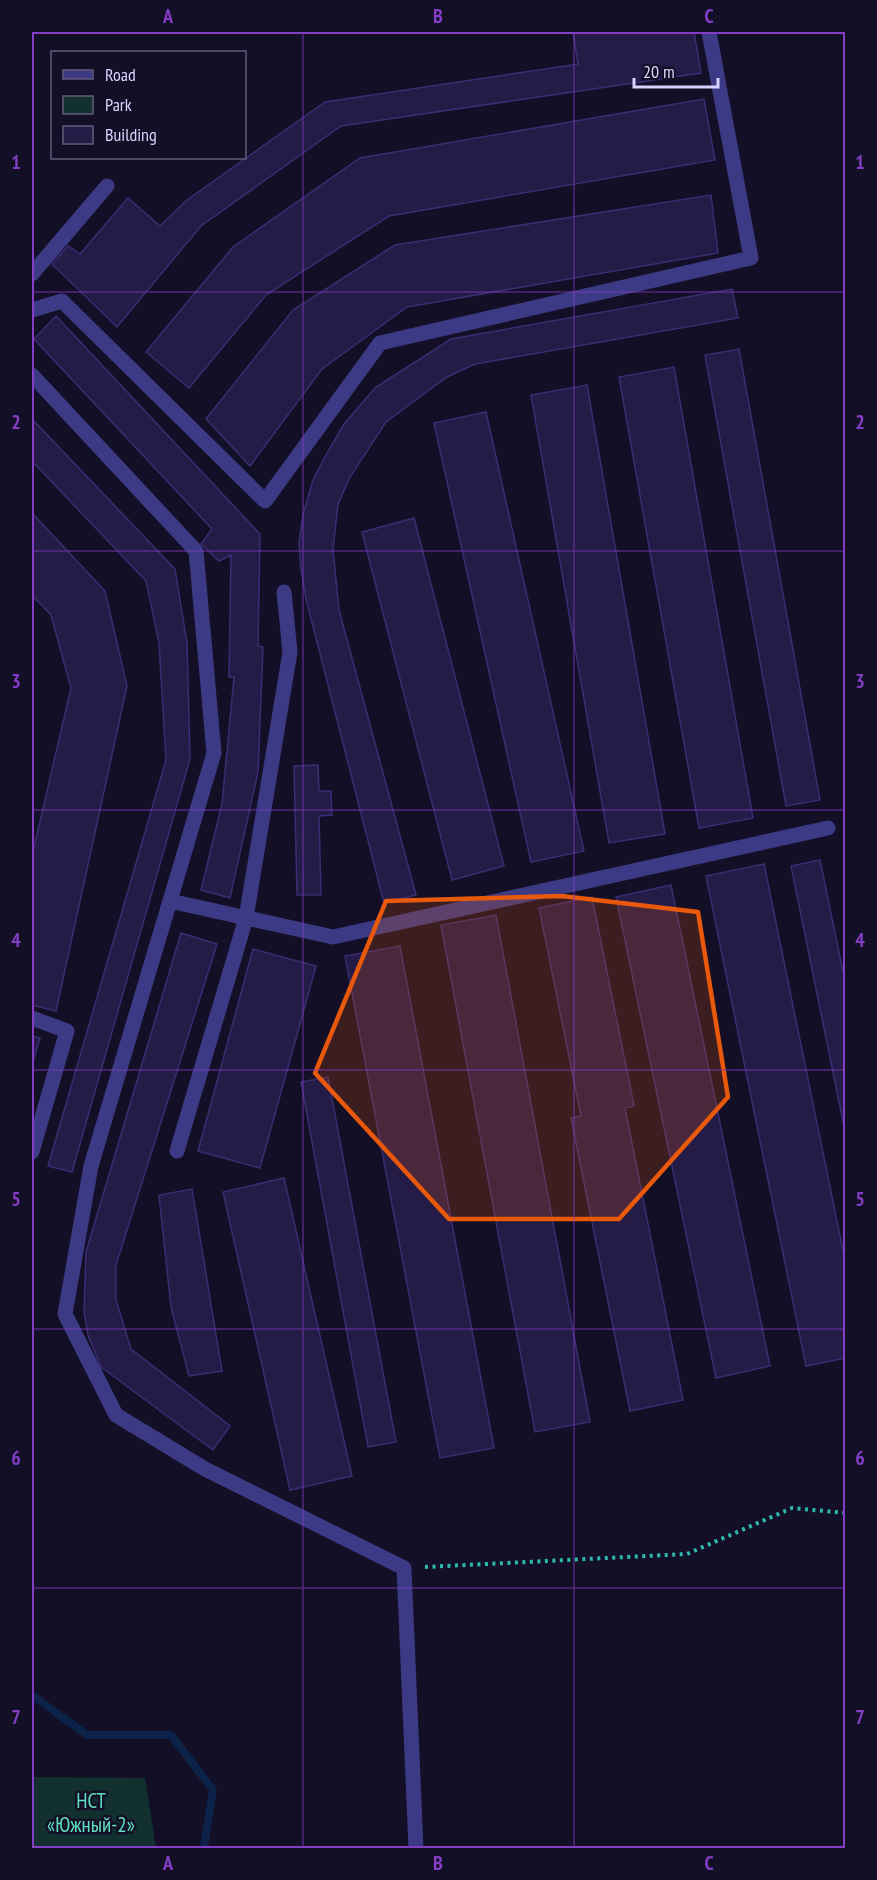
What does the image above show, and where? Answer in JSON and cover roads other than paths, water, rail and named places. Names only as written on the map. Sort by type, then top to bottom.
[{"type":"lane","points":[[32,310],[62,301],[265,501],[380,343],[751,258],[709,32]]},
{"type":"lane","points":[[32,274],[108,186]]},
{"type":"lane","points":[[32,375],[196,551],[214,753],[91,1166],[65,1314],[116,1415],[205,1469],[404,1568],[416,1848]]},
{"type":"lane","points":[[177,1150],[246,918],[290,652],[284,592]]},
{"type":"lane","points":[[170,901],[333,937],[828,828]]},
{"type":"lane","points":[[32,1018],[67,1031],[32,1152]]},
{"type":"waterway","points":[[32,1695],[87,1735],[171,1735],[213,1790],[204,1848]]},
{"type":"park label","name":"НСТ «Южный-2»","points":[[91,1813]]}]
